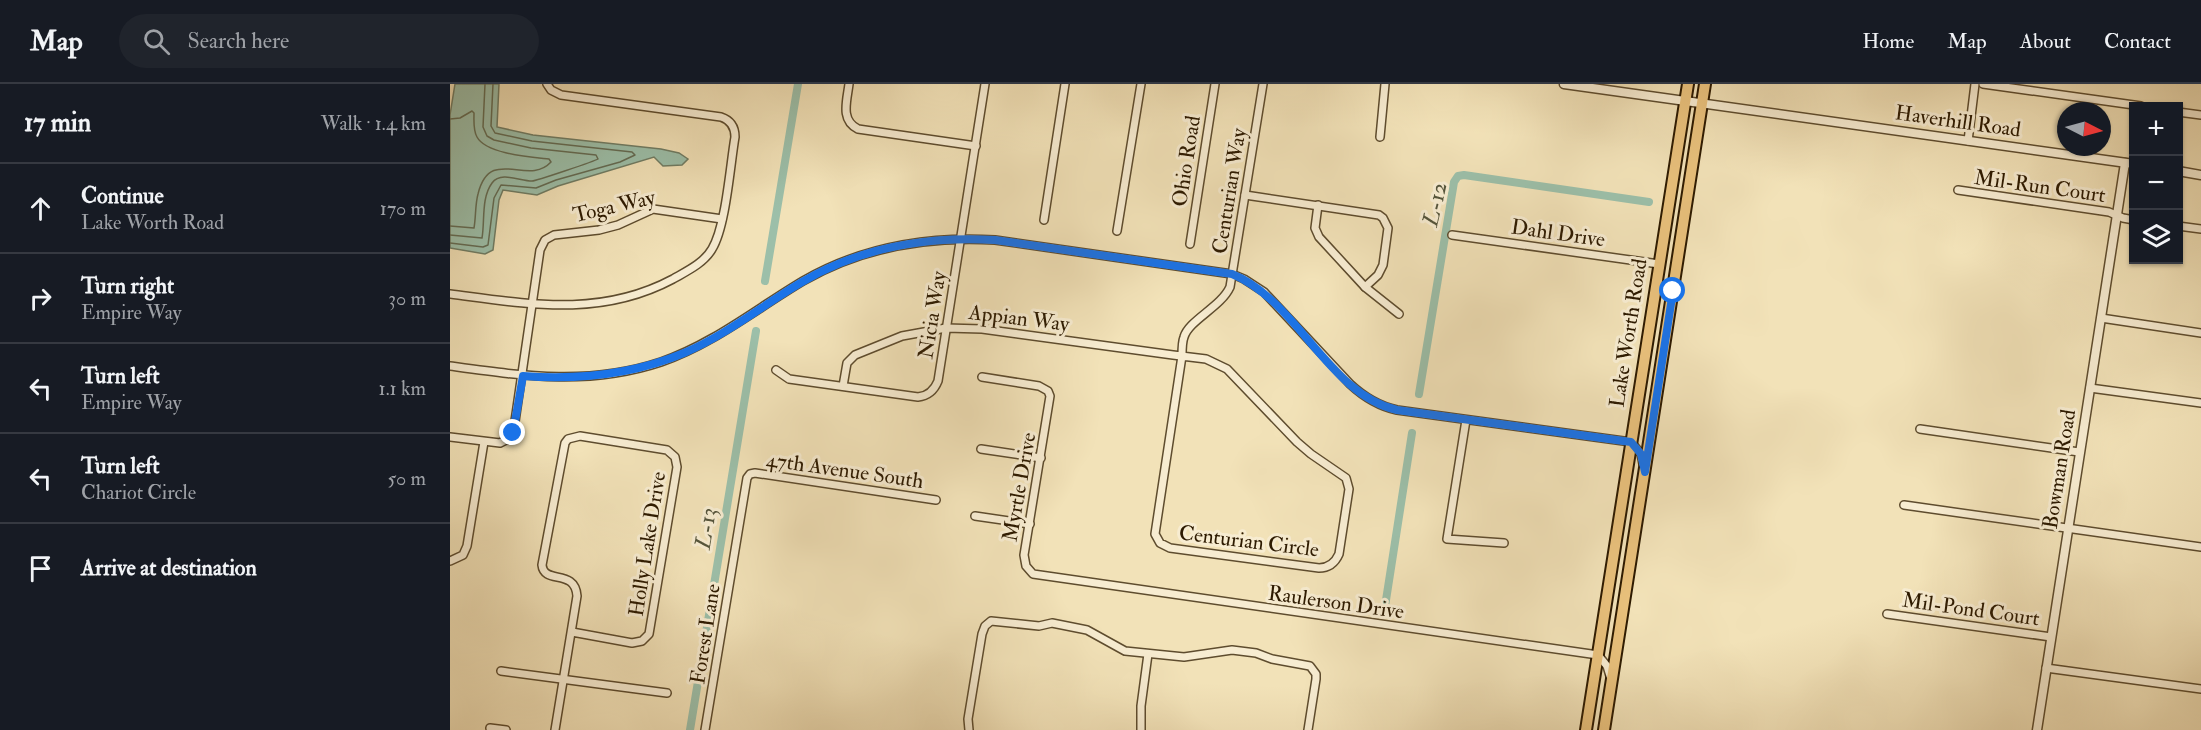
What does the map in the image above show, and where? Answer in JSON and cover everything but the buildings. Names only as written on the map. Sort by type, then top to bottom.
[{"type":"main road","name":"Lake Worth Road","points":[[1586,730],[1688,84]]},
{"type":"main road","name":"Lake Worth Road","points":[[1604,730],[1705,84]]},
{"type":"street","points":[[450,294],[532,305],[568,306],[629,297],[667,282],[699,263],[708,255],[717,240],[735,137],[733,126],[726,118],[561,95],[551,90],[547,84]]},
{"type":"street","points":[[849,84],[845,115],[849,123],[858,129],[976,146]]},
{"type":"street","name":"Nicia Way","points":[[776,370],[789,379],[918,396],[933,391],[938,381],[986,84]]},
{"type":"street","points":[[1044,220],[1065,84]]},
{"type":"street","points":[[1117,231],[1141,84]]},
{"type":"street","name":"Ohio Road","points":[[1190,244],[1215,84]]},
{"type":"street","name":"Centurian Way","points":[[1182,356],[1185,333],[1224,297],[1230,287],[1263,84]]},
{"type":"street","points":[[1380,137],[1385,84]]},
{"type":"street","name":"Haverhill Road","points":[[1564,84],[2129,164]]},
{"type":"street","points":[[1968,141],[1975,84]]},
{"type":"street","points":[[1983,84],[2129,104]]},
{"type":"street","points":[[2183,113],[2201,115]]},
{"type":"street","name":"Bowman Road","points":[[2037,730],[2117,214],[2129,164]]},
{"type":"street","points":[[2183,172],[2201,175]]},
{"type":"street","name":"Mil-Run Court","points":[[1958,190],[2117,214],[2129,219]]},
{"type":"street","points":[[1245,195],[1379,214],[1387,222],[1388,233],[1383,265],[1378,274],[1365,287]]},
{"type":"street","points":[[1317,205],[1316,233],[1365,287],[1399,314]]},
{"type":"street","name":"Toga Way","points":[[484,442],[500,443],[510,438],[513,433],[540,250],[549,237],[618,225],[652,209],[722,219]]},
{"type":"street","points":[[2183,227],[2201,229]]},
{"type":"street","name":"Dahl Drive","points":[[1452,235],[1659,264]]},
{"type":"street","points":[[450,366],[552,378],[616,373],[661,362],[704,344],[803,282],[847,260],[903,244],[961,238],[995,240],[1232,274],[1264,292],[1350,384],[1369,400],[1397,410],[1631,442],[1641,454],[1645,472]]},
{"type":"street","points":[[2101,318],[2201,333]]},
{"type":"street","name":"Appian Way","points":[[843,386],[848,363],[855,355],[902,336],[946,328],[982,328],[1182,356]]},
{"type":"street","name":"Centurian Circle","points":[[1182,356],[1211,361],[1227,369],[1297,442],[1346,478],[1349,489],[1339,554],[1329,566],[1318,568],[1170,548],[1157,539],[1154,528],[1182,356]]},
{"type":"street","name":"Myrtle Drive","points":[[982,377],[1039,386],[1048,391],[1050,396],[1024,561],[1029,571],[1040,576]]},
{"type":"street","points":[[2090,388],[2201,403]]},
{"type":"street","points":[[1466,420],[1447,539],[1504,543]]},
{"type":"street","points":[[1920,429],[2079,452]]},
{"type":"street","name":"Holly Lake Drive","points":[[555,730],[578,596],[577,588],[571,581],[546,574],[542,570],[542,565],[565,443],[568,439],[580,436],[667,450],[675,457],[677,467],[649,634],[642,641],[632,643],[572,632]]},
{"type":"street","points":[[450,437],[484,442],[467,546],[463,555],[450,561]]},
{"type":"street","points":[[981,449],[1041,458]]},
{"type":"street","name":"47th Avenue South","points":[[750,474],[936,500]]},
{"type":"street","name":"Forest Lane","points":[[705,730],[747,478],[750,474]]},
{"type":"street","points":[[1904,505],[2201,547]]},
{"type":"street","points":[[975,516],[1030,524]]},
{"type":"street","name":"Raulerson Drive","points":[[1040,576],[1598,655]]},
{"type":"street","name":"Mil-Pond Court","points":[[1887,614],[2051,637]]},
{"type":"street","points":[[969,730],[968,719],[982,634],[985,626],[991,621],[1039,626],[1052,623],[1077,627],[1087,630],[1120,650],[1148,654],[1184,657],[1232,650],[1256,653],[1272,659],[1310,666],[1316,674],[1316,679],[1308,730]]},
{"type":"street","points":[[1141,730],[1141,706],[1148,654]]},
{"type":"street","points":[[1598,655],[1607,666],[1612,681]]},
{"type":"street","points":[[2046,668],[2201,690]]},
{"type":"street","points":[[501,671],[667,693]]},
{"type":"street","points":[[490,728],[506,730]]},
{"type":"water","points":[[455,84],[499,84],[497,127],[533,135],[661,149],[679,153],[688,159],[682,165],[663,166],[654,157],[558,186],[537,195],[503,190],[499,200],[493,250],[485,254],[450,248],[450,115]]},
{"type":"waterway","name":"L-13","points":[[765,281],[798,84]]},
{"type":"waterway","name":"L-12","points":[[1419,394],[1454,182],[1458,176],[1464,175],[1649,202]]},
{"type":"waterway","name":"L-13","points":[[690,730],[756,331]]},
{"type":"waterway","name":"L-12","points":[[1384,613],[1412,433]]},
{"type":"route","points":[[513,433],[523,376],[575,378],[616,373],[661,362],[704,344],[803,282],[847,260],[891,246],[937,239],[972,238],[1232,274],[1264,292],[1350,384],[1369,400],[1397,410],[1631,442],[1641,454],[1645,472],[1673,291]]}]
